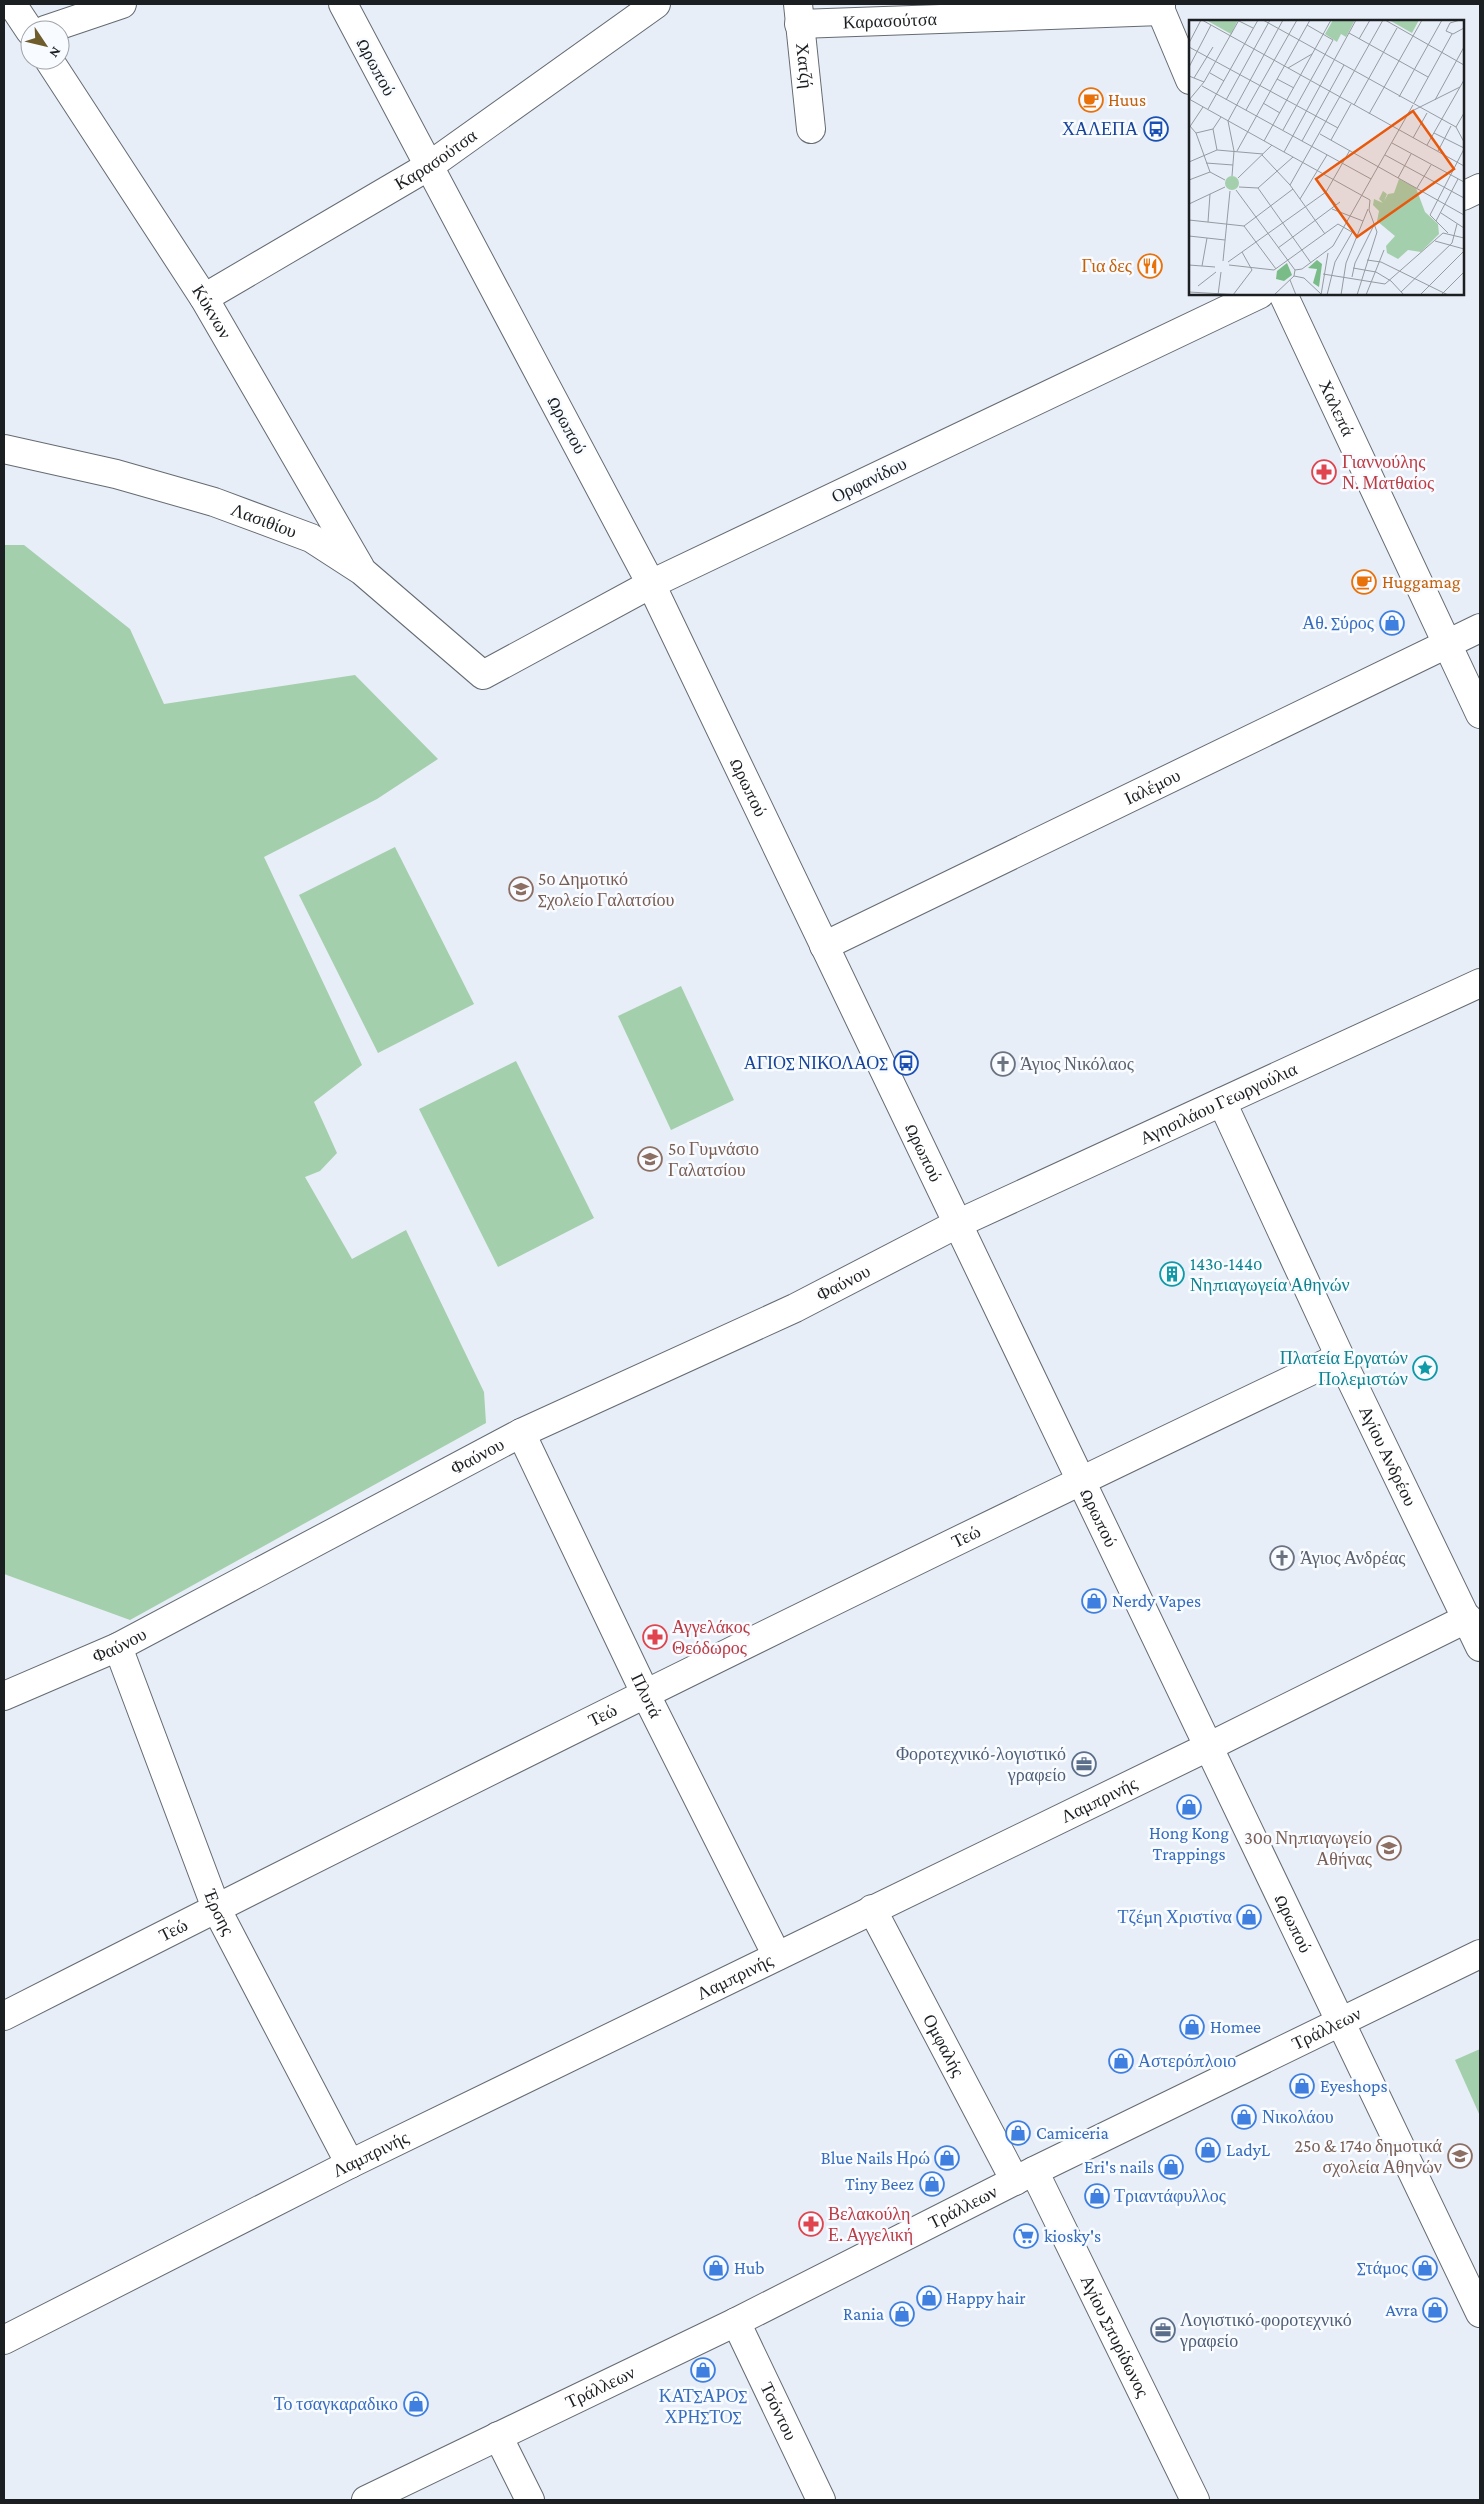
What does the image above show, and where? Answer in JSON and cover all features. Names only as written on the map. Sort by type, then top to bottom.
[{"type":"street","points":[[12,4],[23,20]]},
{"type":"street","points":[[70,22],[122,4]]},
{"type":"street","name":"Ωρωπού","points":[[343,4],[651,584],[1480,2313]]},
{"type":"street","name":"Καρασούτσα","points":[[204,298],[429,166],[656,4]]},
{"type":"street","points":[[1161,7],[1189,77]]},
{"type":"street","name":"Καρασούτσα","points":[[799,14],[1161,7]]},
{"type":"street","name":"Χατζή","points":[[799,14],[811,129]]},
{"type":"street","name":"Κύκνων","points":[[56,70],[204,298],[362,571]]},
{"type":"street","points":[[1464,196],[1480,188]]},
{"type":"street","name":"Ορφανίδου","points":[[483,675],[651,584],[1258,295]]},
{"type":"street","name":"Χαλεπά","points":[[1283,295],[1480,714]]},
{"type":"street","name":"Λασιθίου","points":[[4,449],[116,474],[214,502],[311,538],[362,571],[483,675]]},
{"type":"street","name":"Ιαλέμου","points":[[824,946],[1480,628]]},
{"type":"street","name":"Αγησιλάου Γεωργούλια","points":[[957,1224],[1480,983]]},
{"type":"street","name":"Αγίου Ανδρέου","points":[[1222,1102],[1340,1357],[1480,1646]]},
{"type":"street","name":"Φαύνου","points":[[4,1696],[118,1647],[521,1433],[795,1308],[957,1224]]},
{"type":"street","name":"Τεώ","points":[[4,2016],[646,1694],[1080,1480],[1340,1357]]},
{"type":"street","name":"Πλυτά","points":[[521,1433],[646,1694],[777,1956]]},
{"type":"street","name":"Λαμπρινής","points":[[4,2340],[350,2164],[1208,1747],[1468,1618]]},
{"type":"street","name":"Έρσης","points":[[118,1647],[216,1908],[350,2164]]},
{"type":"street","name":"Ομφαλής","points":[[872,1909],[1024,2176]]},
{"type":"street","name":"Τράλλεων","points":[[366,2500],[736,2322],[1024,2176],[1480,1954]]},
{"type":"street","name":"Αγίου Σπυρίδωνος","points":[[1024,2176],[1195,2500]]},
{"type":"street","name":"Τσόντου","points":[[736,2322],[821,2500]]},
{"type":"street","points":[[498,2436],[530,2500]]},
{"type":"green space","points":[[4,545],[24,545],[130,629],[164,704],[355,675],[438,759],[377,799],[264,857],[362,1065],[314,1102],[337,1153],[320,1171],[305,1177],[352,1259],[406,1230],[484,1392],[486,1423],[130,1620],[4,1574]]},
{"type":"green space","points":[[395,847],[474,1004],[378,1053],[299,895]]},
{"type":"green space","points":[[681,986],[734,1100],[671,1130],[618,1016]]},
{"type":"green space","points":[[516,1061],[594,1218],[498,1267],[419,1109]]},
{"type":"green space","points":[[1480,2049],[1480,2116],[1455,2060]]},
{"type":"place","name":"Huus","points":[[1091,100]]},
{"type":"place","name":"ΧΑΛΕΠΑ","points":[[1156,129]]},
{"type":"place","name":"Για δες","points":[[1150,266]]},
{"type":"place","name":"Γιαννούλης Ν. Ματθαίος","points":[[1324,472]]},
{"type":"place","name":"Huggamag","points":[[1364,582]]},
{"type":"place","name":"Αθ. Σύρος","points":[[1392,623]]},
{"type":"place","name":"5ο Δημοτικό Σχολείο Γαλατσίου","points":[[521,889]]},
{"type":"place","name":"ΑΓΙΟΣ ΝΙΚΟΛΑΟΣ","points":[[906,1063]]},
{"type":"place","name":"Άγιος Νικόλαος","points":[[1003,1064]]},
{"type":"place","name":"5ο Γυμνάσιο Γαλατσίου","points":[[650,1159]]},
{"type":"place","name":"143ο-144ο Νηπιαγωγεία Αθηνών","points":[[1172,1274]]},
{"type":"place","name":"Πλατεία Εργατών Πολεμιστών","points":[[1425,1368]]},
{"type":"place","name":"Άγιος Ανδρέας","points":[[1282,1558]]},
{"type":"place","name":"Nerdy Vapes","points":[[1094,1601]]},
{"type":"place","name":"Αγγελάκος Θεόδωρος","points":[[655,1637]]},
{"type":"place","name":"Φοροτεχνικό-λογιστικό γραφείο","points":[[1084,1764]]},
{"type":"place","name":"Hong Kong Trappings","points":[[1189,1807]]},
{"type":"place","name":"30ο Νηπιαγωγείο Αθήνας","points":[[1389,1848]]},
{"type":"place","name":"Τζέμη Χριστίνα","points":[[1249,1917]]},
{"type":"place","name":"Homee","points":[[1192,2027]]},
{"type":"place","name":"Αστερόπλοιο","points":[[1121,2061]]},
{"type":"place","name":"Eyeshops","points":[[1302,2086]]},
{"type":"place","name":"Νικολάου","points":[[1244,2117]]},
{"type":"place","name":"Camiceria","points":[[1018,2133]]},
{"type":"place","name":"LadyL","points":[[1208,2150]]},
{"type":"place","name":"25ο & 174ο δημοτικά σχολεία Αθηνών","points":[[1460,2156]]},
{"type":"place","name":"Blue Nails Ηρώ","points":[[947,2158]]},
{"type":"place","name":"Eri's nails","points":[[1171,2167]]},
{"type":"place","name":"Tiny Beez","points":[[932,2184]]},
{"type":"place","name":"Τριαντάφυλλος","points":[[1097,2196]]},
{"type":"place","name":"Βελακούλη Ε. Αγγελική","points":[[811,2224]]},
{"type":"place","name":"kiosky's","points":[[1026,2236]]},
{"type":"place","name":"Hub","points":[[716,2268]]},
{"type":"place","name":"Στάμος","points":[[1425,2268]]},
{"type":"place","name":"Happy hair","points":[[929,2298]]},
{"type":"place","name":"Avra","points":[[1435,2310]]},
{"type":"place","name":"Rania","points":[[902,2314]]},
{"type":"place","name":"Λογιστικό-φοροτεχνικό γραφείο","points":[[1163,2330]]},
{"type":"place","name":"ΚΑΤΣΑΡΟΣ ΧΡΗΣΤΟΣ","points":[[703,2370]]},
{"type":"place","name":"Το τσαγκαραδικο","points":[[416,2404]]}]
